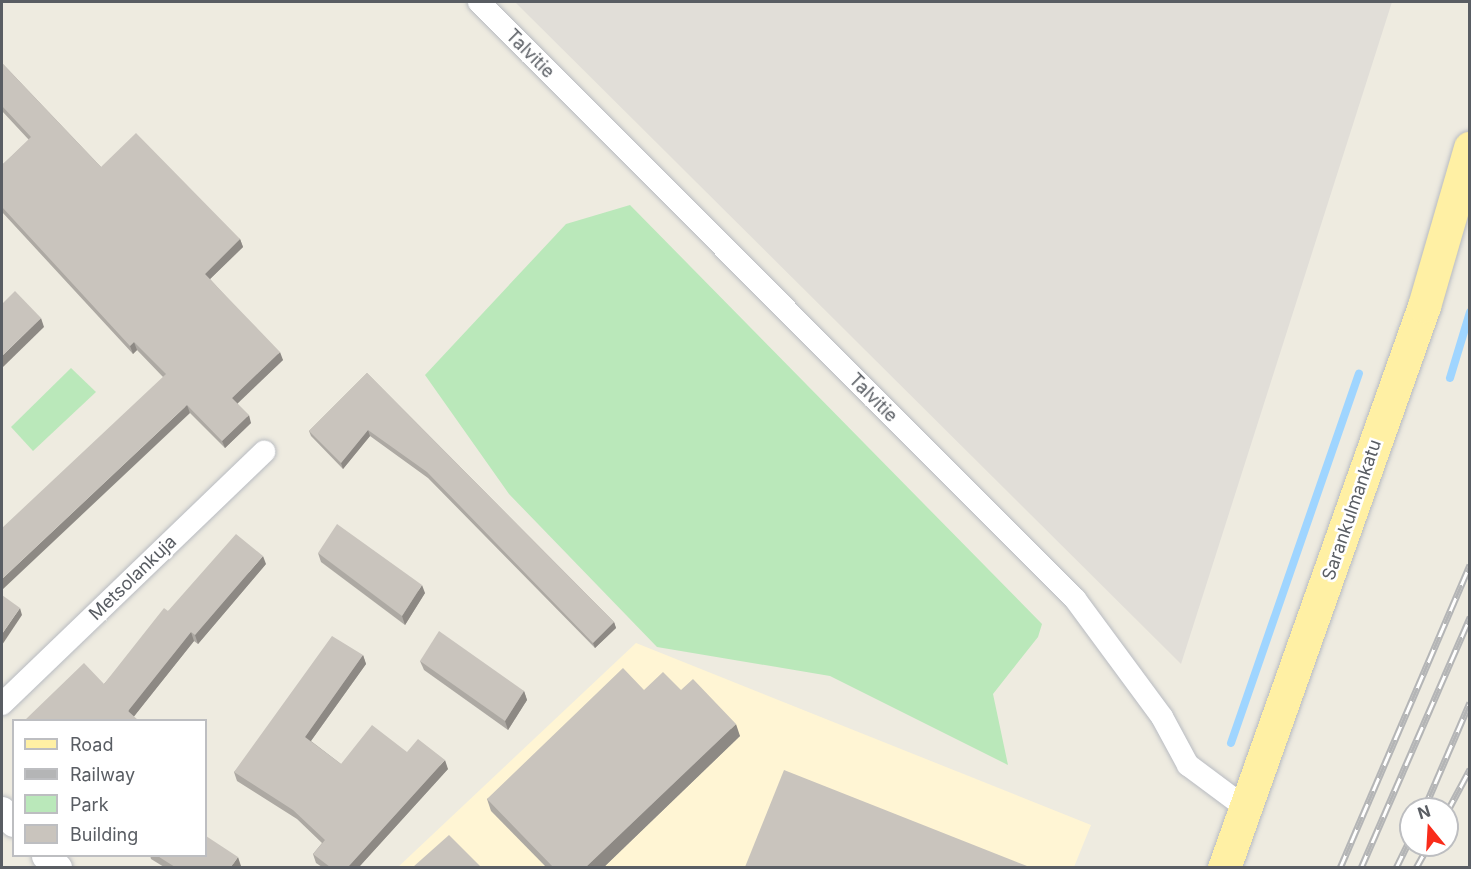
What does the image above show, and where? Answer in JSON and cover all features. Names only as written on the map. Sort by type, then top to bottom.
[{"type":"main road","name":"Sarankulmankatu","points":[[1224,867],[1247,809],[1424,306],[1470,148]]},
{"type":"street","name":"Talvitie","points":[[479,2],[1075,599],[1162,717],[1188,765],[1247,809]]},
{"type":"street","name":"Metsolankuja","points":[[2,704],[264,452]]},
{"type":"shaded area","points":[[515,2],[1392,2],[1181,664]]},
{"type":"shaded area","points":[[636,643],[1091,825],[1074,867],[397,868]]},
{"type":"green space","points":[[630,205],[1042,624],[1038,637],[993,694],[1008,765],[830,676],[657,647],[509,494],[425,375],[566,224]]},
{"type":"green space","points":[[71,368],[96,392],[33,451],[11,427]]},
{"type":"building","points":[[2,63],[101,167],[136,133],[240,239],[205,274],[280,352],[232,398],[249,415],[222,441],[187,405],[2,579],[2,528],[166,374],[134,342],[130,346],[2,207],[2,165],[31,137],[2,106]]},
{"type":"building","points":[[15,291],[41,318],[2,356],[2,304]]},
{"type":"building","points":[[367,373],[614,622],[593,643],[427,472],[368,430],[341,463],[309,431]]},
{"type":"building","points":[[337,524],[422,585],[402,616],[318,553]]},
{"type":"building","points":[[236,534],[263,556],[195,635],[191,632],[128,711],[137,719],[26,719],[84,663],[104,684],[164,608],[168,611]]},
{"type":"building","points":[[2,595],[20,608],[2,634]]},
{"type":"building","points":[[439,631],[524,691],[505,721],[420,661]]},
{"type":"building","points":[[332,636],[363,655],[305,737],[341,764],[372,725],[407,752],[418,739],[445,760],[348,867],[330,867],[313,854],[325,840],[293,810],[234,772]]},
{"type":"building","points":[[623,668],[644,690],[663,672],[681,690],[693,679],[736,724],[586,867],[553,867],[487,799]]},
{"type":"building","points":[[784,770],[1027,866],[1027,867],[745,867]]},
{"type":"building","points":[[449,835],[481,867],[413,867]]},
{"type":"building","points":[[207,837],[238,857],[231,867],[175,867],[159,857],[207,857]]},
{"type":"waterway","points":[[1450,378],[1470,312]]},
{"type":"waterway","points":[[1231,743],[1359,374]]},
{"type":"railway","points":[[1340,868],[1470,565]]},
{"type":"railway","points":[[1361,868],[1470,617]]},
{"type":"railway","points":[[1429,797],[1470,702]]},
{"type":"railway","points":[[1455,797],[1470,769]]},
{"type":"railway","points":[[1396,868],[1401,857]]},
{"type":"railway","points":[[1416,868],[1422,857]]}]
